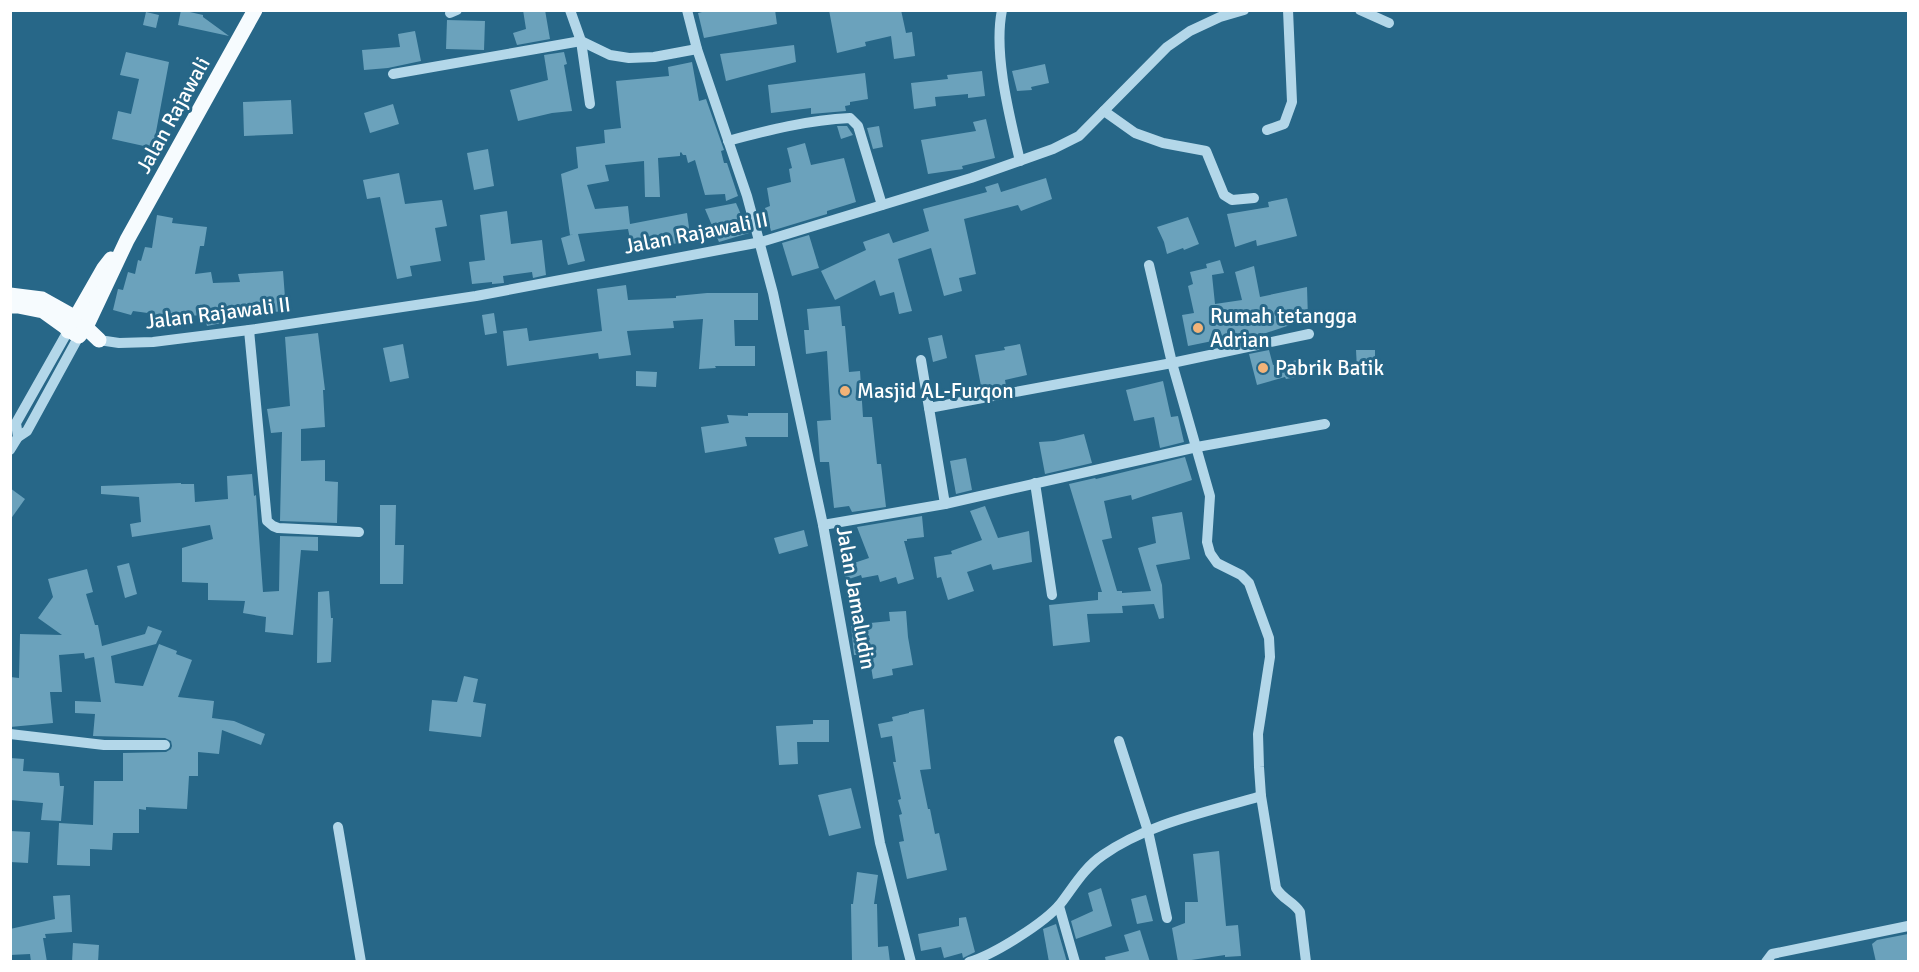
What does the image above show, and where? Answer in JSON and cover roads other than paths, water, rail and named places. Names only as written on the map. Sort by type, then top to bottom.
[{"type":"main road","name":"Jalan Rajawali","points":[[77,328],[255,10]]},
{"type":"main road","points":[[10,295],[42,298],[77,328]]},
{"type":"main road","points":[[10,306],[43,311],[99,340]]},
{"type":"street","points":[[570,10],[581,41],[590,104]]},
{"type":"street","name":"Jalan Jamaludin","points":[[687,10],[697,49],[761,242],[823,525],[880,843],[911,962]]},
{"type":"street","points":[[1002,10],[999,27],[1006,104],[1020,161]]},
{"type":"street","name":"Jalan Rajawali II","points":[[99,340],[119,343],[153,342],[249,330],[476,296],[761,242],[971,178],[1053,149],[1079,136],[1167,47],[1190,31],[1220,17],[1244,10]]},
{"type":"street","points":[[1267,130],[1284,124],[1292,102],[1288,10]]},
{"type":"street","points":[[1360,10],[1389,23]]},
{"type":"street","points":[[393,74],[581,41],[610,55],[628,58],[654,57],[697,49]]},
{"type":"street","points":[[1104,111],[1135,134],[1164,143],[1206,151],[1224,195],[1232,200],[1254,198]]},
{"type":"street","points":[[728,141],[783,126],[850,118],[858,126],[882,205]]},
{"type":"street","points":[[1149,265],[1172,363],[1210,496],[1207,542],[1210,554],[1217,563],[1242,576],[1249,583],[1269,638],[1269,657],[1258,734],[1261,796],[1276,888],[1280,895],[1297,907],[1300,912],[1306,962]]},
{"type":"street","name":"Jalan Rajawali","points":[[10,450],[18,437],[27,431],[77,328]]},
{"type":"street","points":[[249,330],[267,521],[278,528],[359,531]]},
{"type":"street","points":[[929,408],[1172,363],[1309,334]]},
{"type":"street","points":[[921,360],[945,504]]},
{"type":"street","points":[[823,525],[945,504],[1197,447],[1325,424]]},
{"type":"street","points":[[1035,483],[1052,595]]},
{"type":"street","points":[[10,734],[104,745],[165,745]]},
{"type":"street","points":[[1119,741],[1148,831],[1167,918]]},
{"type":"street","points":[[969,962],[1000,948],[1059,906],[1081,874],[1100,856],[1129,839],[1261,796]]},
{"type":"street","points":[[338,827],[361,962]]},
{"type":"street","points":[[1059,906],[1075,962]]},
{"type":"street","points":[[1766,962],[1772,954],[1908,926]]},
{"type":"place","name":"Rumah tetangga Adrian","points":[[1198,328]]},
{"type":"place","name":"Pabrik Batik","points":[[1263,368]]},
{"type":"place","name":"Masjid AL-Furqon","points":[[845,391]]}]
